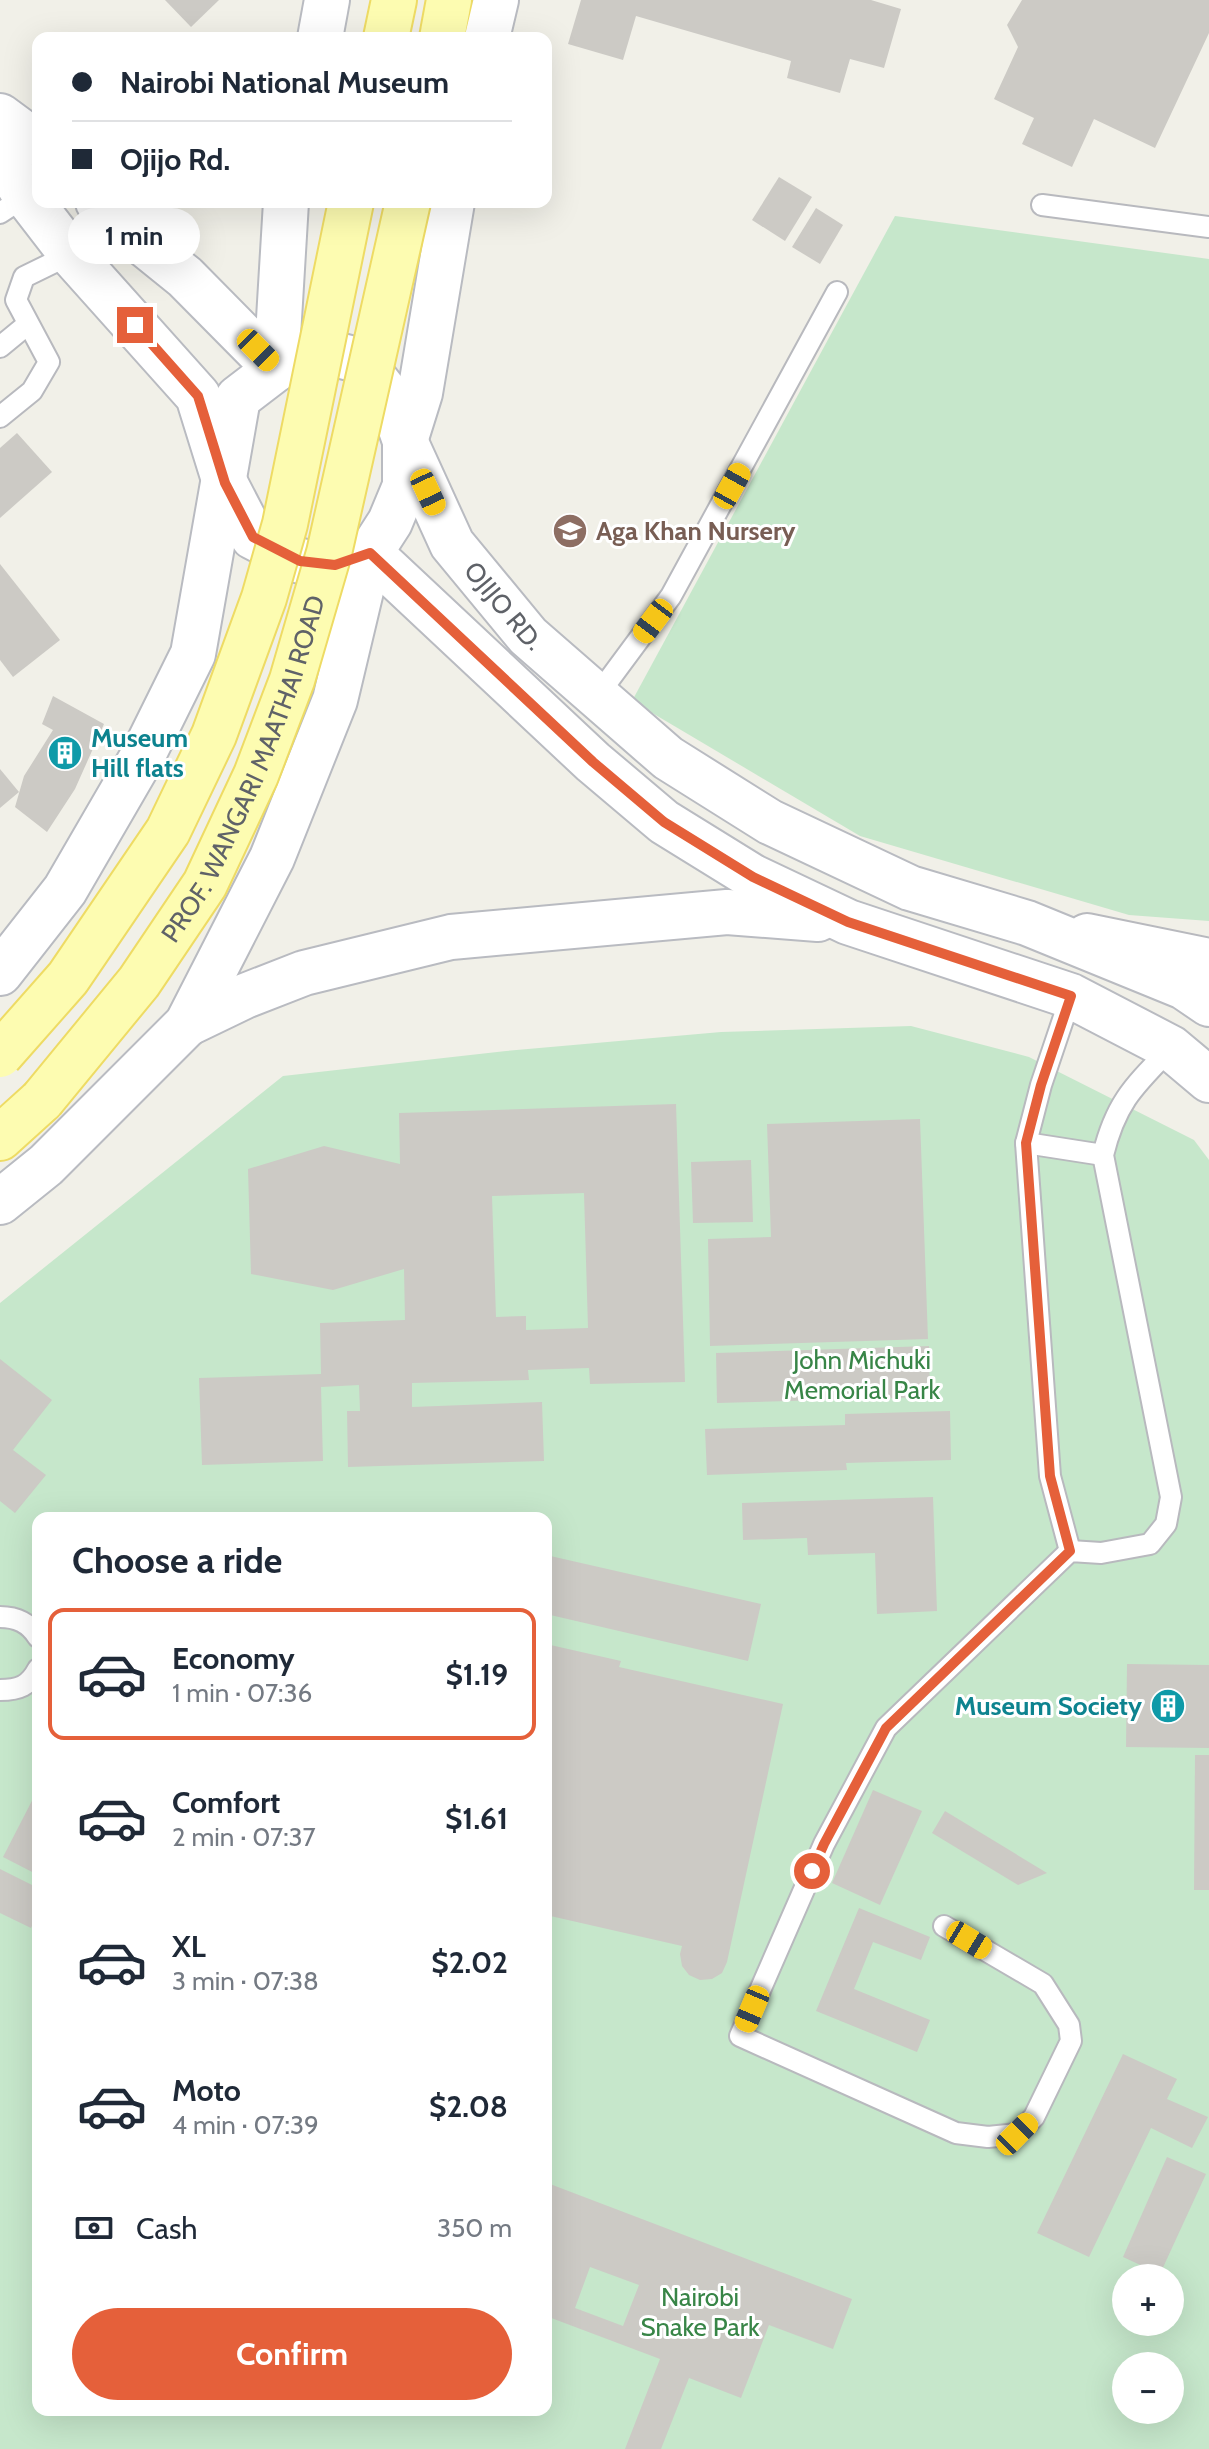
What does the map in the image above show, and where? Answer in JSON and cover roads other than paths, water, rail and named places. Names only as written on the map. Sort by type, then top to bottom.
[{"type":"main road","points":[[321,32],[327,0]]},
{"type":"main road","points":[[387,32],[394,0]]},
{"type":"main road","points":[[443,32],[449,0]]},
{"type":"main road","points":[[488,32],[496,0]]},
{"type":"main road","points":[[20,135],[13,204],[71,254],[198,396],[225,483],[253,537],[300,561],[335,565],[370,553],[390,522],[405,486],[405,441],[420,393],[451,208]]},
{"type":"main road","points":[[104,208],[185,277],[276,369]]},
{"type":"main road","points":[[0,973],[65,890],[141,759],[193,654],[238,398],[276,369],[286,208]]},
{"type":"main road","name":"PROF. WANGARI MAATHAI ROAD","points":[[0,1055],[68,978],[168,831],[214,735],[264,598],[285,524],[350,208]]},
{"type":"main road","name":"PROF. WANGARI MAATHAI ROAD","points":[[0,1138],[42,1100],[139,982],[205,884],[256,775],[292,680],[329,553],[407,208]]},
{"type":"main road","name":"OJIJO RD.","points":[[276,369],[315,349],[361,361],[390,398],[405,441],[452,544],[528,636],[668,758],[770,822],[910,888],[1027,923],[1184,987],[1209,1004]]},
{"type":"main road","points":[[370,553],[593,762],[664,822],[753,877],[848,922],[1071,996],[1171,1048],[1209,1080]]},
{"type":"main road","name":"PROF. WANGARI MAATHAI ROAD","points":[[0,1202],[46,1165],[187,1024],[272,858],[335,700],[370,553]]},
{"type":"main road","points":[[187,1024],[245,996],[304,973],[451,937],[727,912],[848,922]]},
{"type":"street","points":[[1027,923],[1209,960]]},
{"type":"lane","points":[[1042,205],[1209,227]]},
{"type":"lane","points":[[0,417],[32,391],[49,362],[16,300],[24,277],[71,254]]},
{"type":"lane","points":[[597,696],[671,596],[837,292]]},
{"type":"lane","points":[[0,347],[28,324]]},
{"type":"lane","points":[[1070,1551],[1050,1476],[1026,1143],[1041,1085],[1071,996]]},
{"type":"lane","points":[[944,1926],[1043,1984],[1069,2025],[1071,2041],[1034,2117],[1017,2134],[988,2137],[956,2133],[740,2036],[824,1844],[886,1728],[1070,1551],[1101,1553],[1150,1544],[1166,1524],[1171,1497],[1103,1155],[1111,1124],[1125,1096],[1171,1048]]},
{"type":"lane","points":[[1026,1143],[1103,1155]]},
{"type":"lane","points":[[0,1617],[13,1617],[32,1628]]},
{"type":"lane","points":[[0,1690],[17,1690],[32,1681]]},
{"type":"place","name":"Aga Khan Nursery","points":[[570,531]]},
{"type":"place","name":"Museum Hill flats","points":[[65,753]]},
{"type":"place","name":"Museum Society","points":[[1168,1706]]},
{"type":"park label","name":"John Michuki Memorial Park","points":[[862,1375]]},
{"type":"park label","name":"Nairobi Snake Park","points":[[700,2312]]}]
